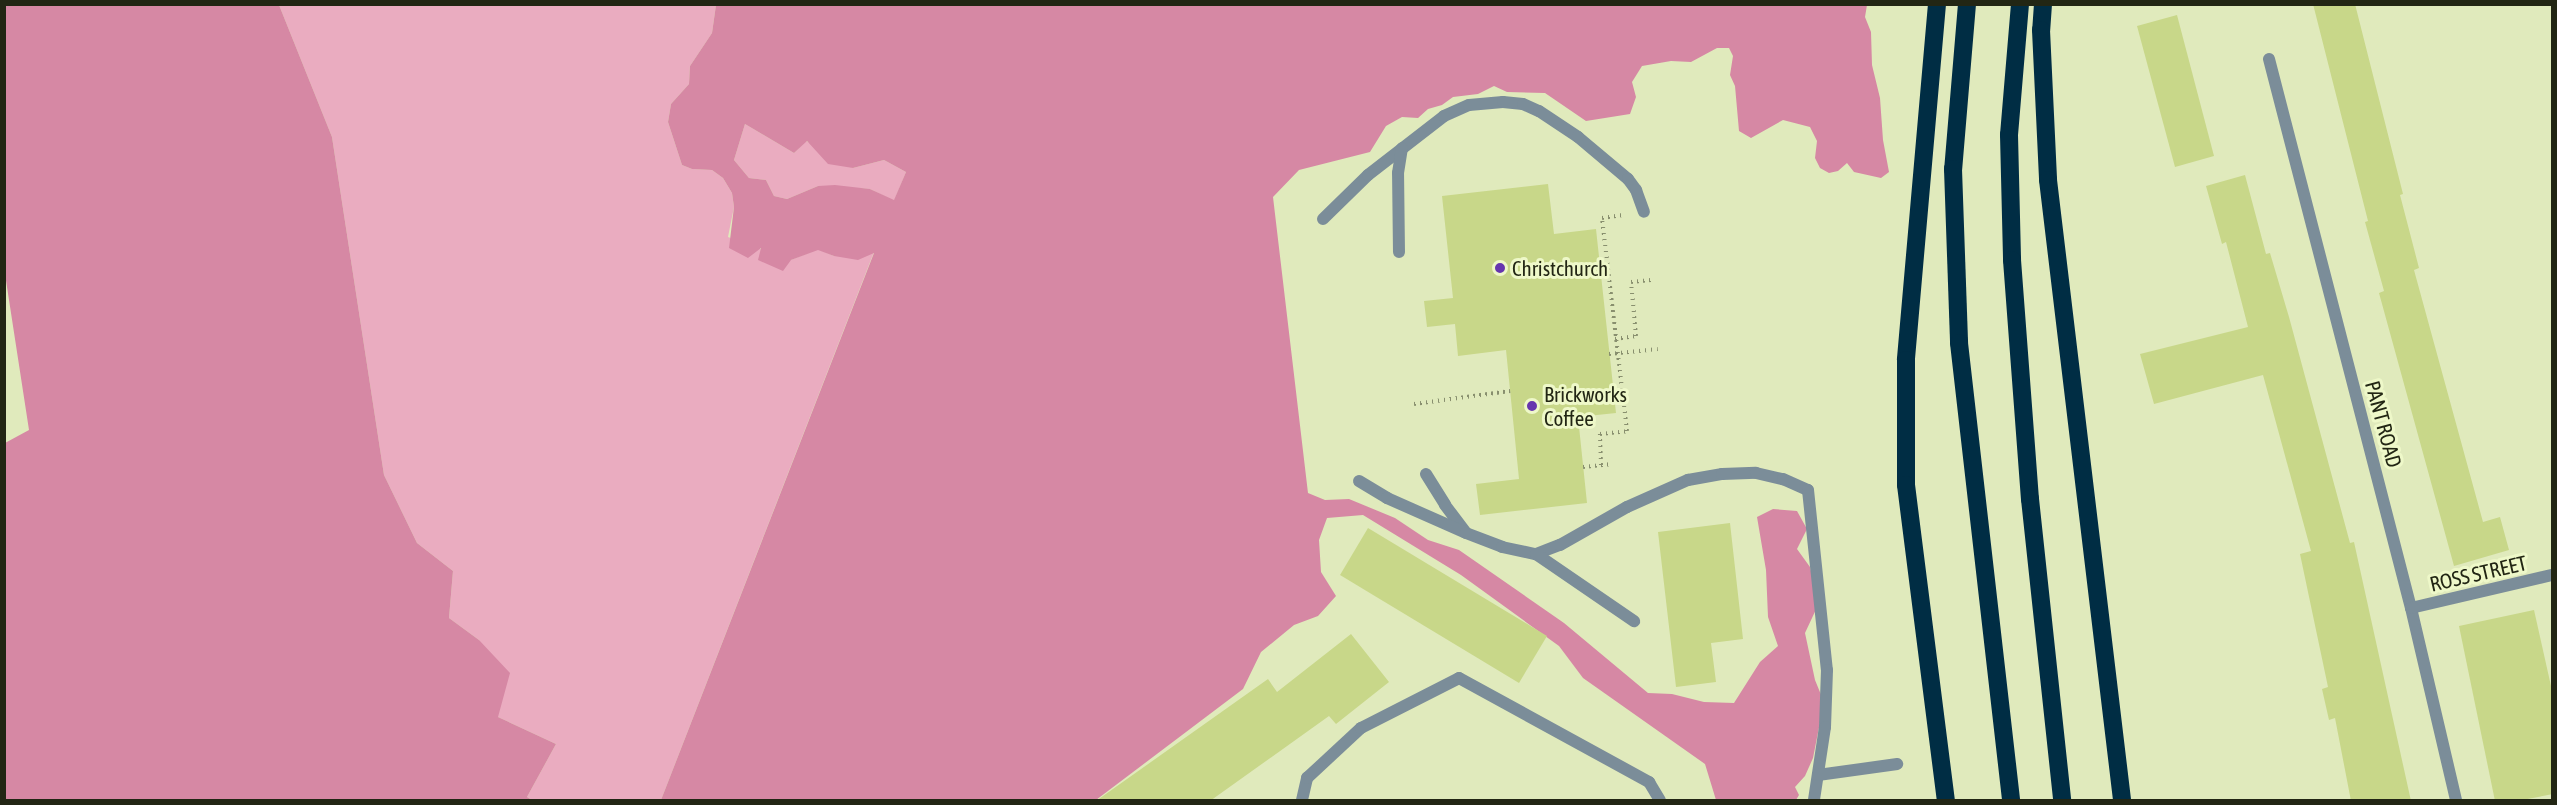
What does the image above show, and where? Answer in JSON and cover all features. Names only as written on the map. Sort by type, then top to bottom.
[{"type":"highway","points":[[1937,4],[1906,360],[1906,485],[1946,801]]},
{"type":"highway","points":[[1967,4],[1953,169],[1959,343],[2011,801]]},
{"type":"highway","points":[[2020,4],[2009,135],[2012,260],[2030,499],[2062,801]]},
{"type":"highway","points":[[2043,4],[2041,30],[2048,180],[2122,801]]},
{"type":"street","name":"PANT ROAD","points":[[2269,59],[2411,608],[2456,801]]},
{"type":"street","points":[[1323,219],[1368,175],[1455,110],[1487,103],[1523,104],[1557,121],[1628,179],[1636,190],[1644,212]]},
{"type":"street","points":[[1399,252],[1398,173],[1402,148]]},
{"type":"street","points":[[1536,554],[1560,545],[1627,507],[1688,480],[1722,474],[1756,473],[1783,479],[1808,490],[1827,670],[1825,727],[1814,801]]},
{"type":"street","points":[[1426,474],[1466,533]]},
{"type":"street","points":[[1359,481],[1387,498],[1502,548],[1536,554],[1634,621]]},
{"type":"street","name":"ROSS STREET","points":[[2411,608],[2553,576]]},
{"type":"street","points":[[1302,801],[1307,778],[1360,728],[1460,678],[1649,782],[1660,801]]},
{"type":"street","points":[[1818,775],[1897,764]]},
{"type":"path","points":[[1601,465],[1600,434],[1627,431],[1602,218],[1644,212]]},
{"type":"path","points":[[1615,339],[1636,336],[1630,282],[1651,280]]},
{"type":"path","points":[[1609,354],[1658,349]]},
{"type":"path","points":[[1414,404],[1510,391]]},
{"type":"path","points":[[1583,466],[1611,464]]},
{"type":"shaded area","points":[[5,4],[279,5],[332,137],[384,475],[417,543],[453,571],[449,618],[479,640],[510,673],[498,717],[556,744],[527,797],[532,800],[5,800],[5,443],[29,430],[5,274]]},
{"type":"shaded area","points":[[279,5],[716,5],[712,33],[690,66],[689,84],[671,104],[668,122],[682,165],[692,169],[712,170],[723,178],[732,193],[734,207],[728,237],[791,260],[818,249],[834,256],[874,252],[661,800],[532,800],[527,797],[556,744],[498,717],[479,640],[449,618],[453,571],[417,543],[384,475],[332,137]]},
{"type":"shaded area","points":[[716,5],[1867,5],[1865,17],[1871,32],[1872,65],[1880,98],[1883,140],[1889,172],[1881,178],[1854,172],[1847,163],[1838,171],[1829,173],[1820,168],[1815,158],[1817,141],[1810,127],[1783,120],[1751,138],[1739,131],[1735,86],[1730,75],[1733,56],[1729,48],[1717,48],[1691,62],[1671,61],[1642,66],[1632,82],[1636,97],[1630,114],[1586,121],[1545,93],[1507,92],[1494,86],[1478,94],[1453,97],[1442,105],[1428,109],[1418,118],[1402,117],[1386,126],[1370,152],[1299,170],[1273,197],[1308,493],[1325,500],[1349,499],[1395,518],[1428,540],[1459,550],[1564,623],[1648,693],[1672,694],[1704,702],[1734,703],[1760,662],[1778,646],[1768,617],[1766,570],[1757,517],[1773,509],[1797,511],[1807,529],[1797,549],[1810,567],[1819,603],[1805,633],[1815,680],[1824,702],[1813,758],[1805,776],[1795,787],[1799,795],[1796,800],[1716,800],[1705,764],[1583,678],[1559,646],[1461,575],[1363,515],[1327,518],[1319,540],[1321,572],[1336,596],[1318,616],[1294,625],[1261,652],[1243,689],[1096,800],[661,800],[874,253],[858,260],[834,256],[818,250],[791,260],[783,271],[758,260],[761,248],[748,258],[729,248],[734,207],[732,193],[723,178],[712,170],[692,169],[682,165],[668,122],[671,104],[689,84],[690,66],[712,33]],"holes":[[[745,124],[794,153],[807,141],[828,164],[853,168],[884,160],[906,172],[894,200],[870,189],[835,185],[818,186],[787,199],[774,196],[766,180],[749,178],[734,160]]]},
{"type":"shaded area","points":[[745,124],[794,153],[806,141],[853,168],[884,160],[906,172],[894,201],[870,189],[818,186],[787,199],[774,196],[766,180],[749,178],[734,160]]},
{"type":"building","points":[[2313,4],[2355,4],[2403,194],[2400,195],[2419,268],[2414,270],[2483,522],[2500,517],[2509,550],[2454,566],[2379,293],[2384,291],[2365,222],[2368,221]]},
{"type":"building","points":[[2177,15],[2214,156],[2175,167],[2137,26]]},
{"type":"building","points":[[2245,175],[2266,254],[2270,253],[2289,317],[2350,543],[2354,542],[2411,801],[2351,801],[2335,718],[2329,720],[2322,689],[2328,687],[2300,554],[2311,551],[2263,375],[2154,404],[2140,354],[2248,327],[2226,242],[2222,244],[2206,186]]},
{"type":"building","points":[[1548,184],[1554,234],[1596,229],[1616,413],[1578,417],[1587,503],[1480,515],[1476,484],[1519,479],[1506,350],[1458,356],[1455,324],[1427,327],[1424,301],[1453,298],[1442,196]]},
{"type":"building","points":[[1730,523],[1743,639],[1711,643],[1716,682],[1676,687],[1658,532]]},
{"type":"building","points":[[1368,528],[1547,636],[1519,683],[1340,575]]},
{"type":"building","points":[[2534,610],[2553,695],[2553,794],[2517,801],[2495,801],[2459,626]]},
{"type":"building","points":[[1351,634],[1389,682],[1336,724],[1329,716],[1210,801],[1096,801],[1268,679],[1277,692]]},
{"type":"place","name":"Christchurch","points":[[1500,268]]},
{"type":"place","name":"Brickworks Coffee","points":[[1532,406]]}]
